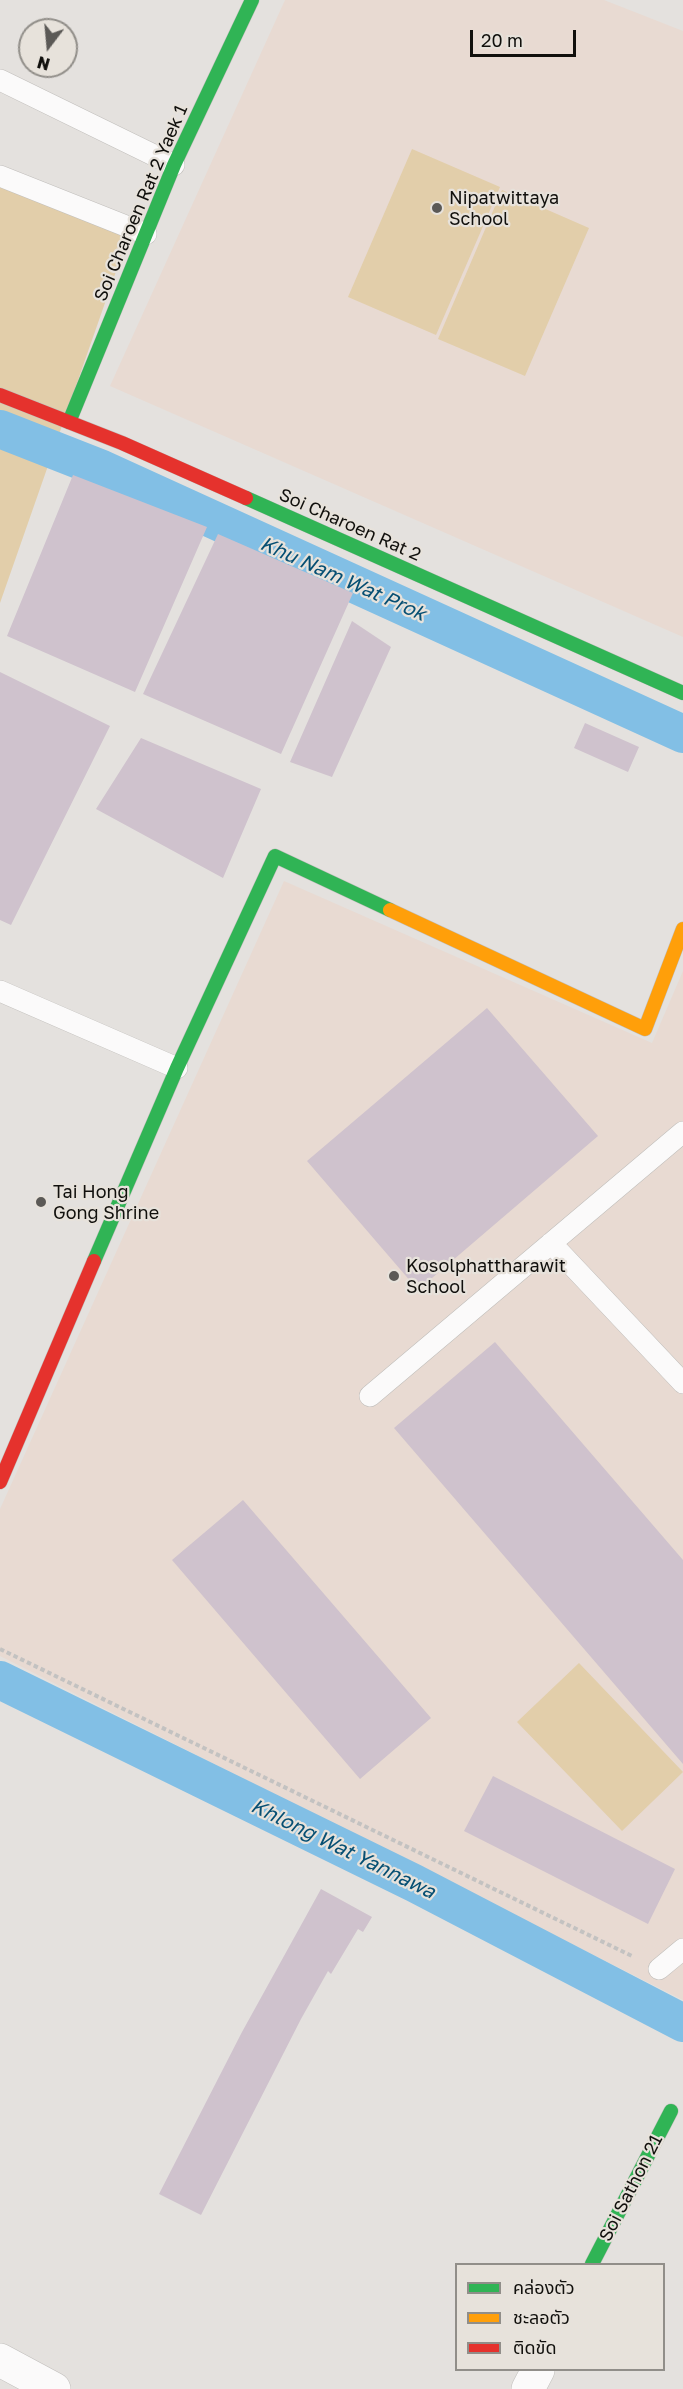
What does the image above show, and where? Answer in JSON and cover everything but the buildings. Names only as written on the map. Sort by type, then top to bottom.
[{"type":"street","name":"Soi Charoen Rat 2 Yaek 1","points":[[69,422],[174,165],[252,0]]},
{"type":"street","name":"Soi Charoen Rat 2","points":[[0,395],[122,443],[683,693]]},
{"type":"street","points":[[0,1482],[177,1068],[275,855],[645,1029],[683,929]]},
{"type":"street","name":"Soi Sathon 21","points":[[593,2263],[671,2111]]},
{"type":"street","points":[[0,2360],[54,2389]]},
{"type":"street","points":[[528,2389],[537,2371]]},
{"type":"lane","points":[[0,80],[174,165]]},
{"type":"lane","points":[[0,176],[146,234]]},
{"type":"lane","points":[[0,991],[177,1068]]},
{"type":"lane","points":[[370,1396],[683,1132]]},
{"type":"lane","points":[[551,1243],[683,1383]]},
{"type":"lane","points":[[659,1969],[683,1949]]},
{"type":"path","points":[[0,1649],[659,1969]]},
{"type":"shaded area","name":"Nipatwittaya School","points":[[285,0],[604,0],[683,31],[683,637],[110,386]]},
{"type":"shaded area","points":[[412,149],[500,187],[436,335],[348,297]]},
{"type":"shaded area","points":[[0,167],[134,220],[0,603]]},
{"type":"shaded area","points":[[502,190],[589,228],[525,376],[438,339]]},
{"type":"shaded area","name":"Kosolphattharawit School","points":[[284,881],[652,1043],[683,971],[683,2000],[0,1656],[0,1509]]},
{"type":"shaded area","points":[[579,1663],[683,1772],[622,1831],[517,1722]]},
{"type":"waterway","name":"Khu Nam Wat Prok","points":[[0,429],[102,469],[683,734]]},
{"type":"waterway","name":"Khlong Wat Yannawa","points":[[0,1680],[414,1883],[683,2023]]},
{"type":"traffic: fast","points":[[69,422],[174,165],[252,0]]},
{"type":"traffic: fast","points":[[246,498],[683,693]]},
{"type":"traffic: fast","points":[[94,1261],[177,1068],[275,856],[390,910]]},
{"type":"traffic: fast","points":[[593,2263],[671,2111]]},
{"type":"traffic: slow","points":[[390,910],[645,1029],[683,929]]},
{"type":"traffic: jam","points":[[0,395],[122,443],[246,498]]},
{"type":"traffic: jam","points":[[0,1482],[94,1261]]},
{"type":"place","name":"Nipatwittaya School","points":[[437,208]]},
{"type":"place","name":"Tai Hong Gong Shrine","points":[[41,1202]]},
{"type":"place","name":"Kosolphattharawit School","points":[[394,1276]]}]
